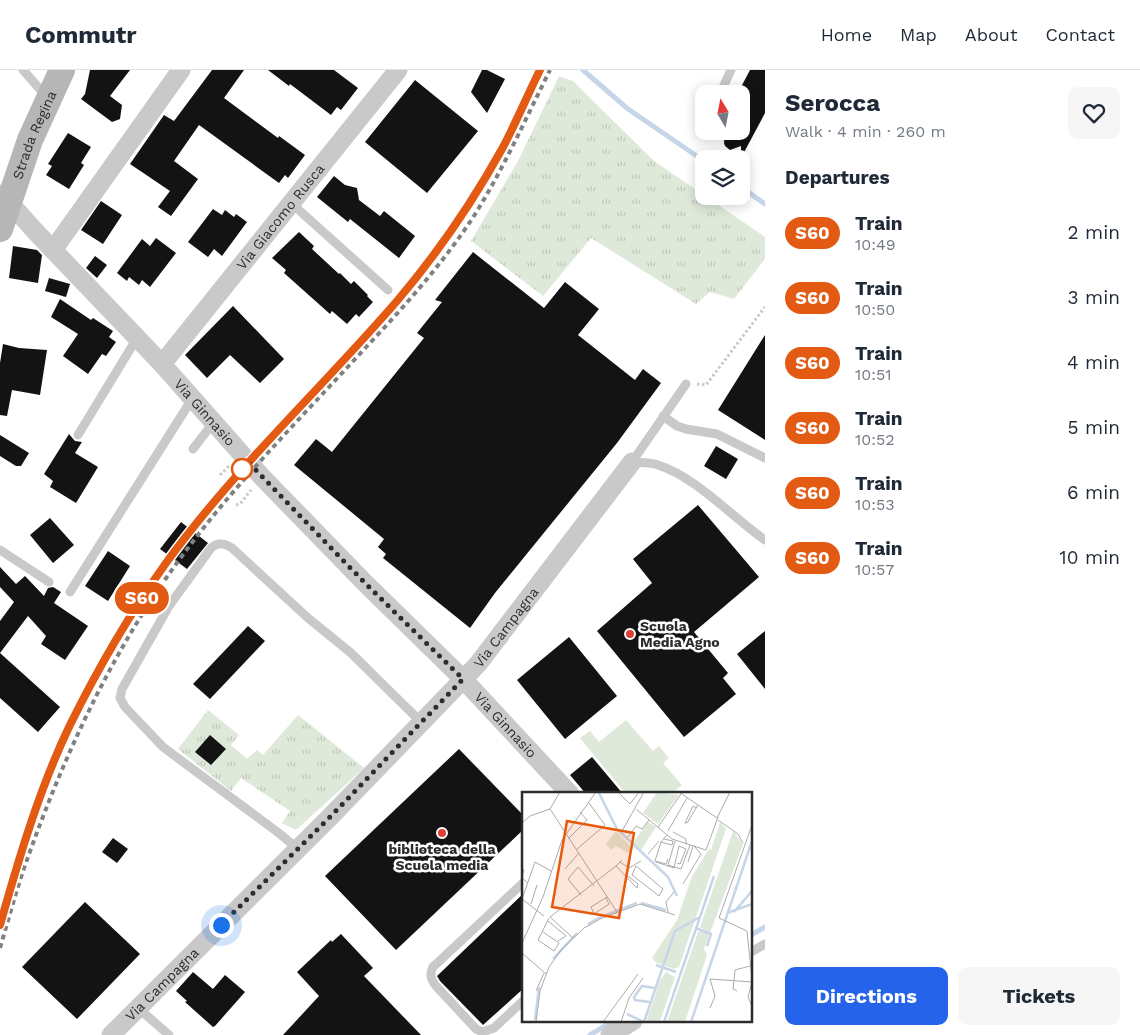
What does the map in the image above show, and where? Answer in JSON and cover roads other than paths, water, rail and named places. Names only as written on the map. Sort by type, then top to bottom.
[{"type":"main road","name":"Strada Regina","points":[[0,229],[4,196],[62,70]]},
{"type":"street","points":[[53,250],[181,70]]},
{"type":"street","name":"Via Giacomo Rusca","points":[[162,364],[398,70]]},
{"type":"street","name":"Via Ginnasio","points":[[4,196],[162,364],[262,477],[358,576],[463,679],[568,792]]},
{"type":"street","name":"Via Campagna","points":[[111,1035],[298,849],[478,664],[632,462]]},
{"type":"street","points":[[610,1035],[631,1022]]},
{"type":"lane","points":[[23,70],[48,97]]},
{"type":"lane","points":[[724,85],[731,70]]},
{"type":"lane","points":[[291,203],[388,290]]},
{"type":"lane","points":[[78,435],[137,338]]},
{"type":"lane","name":"Via Campagna","points":[[632,462],[686,384]]},
{"type":"lane","points":[[70,592],[192,399]]},
{"type":"lane","points":[[663,416],[676,426],[717,434],[765,458]]},
{"type":"lane","points":[[193,449],[214,423]]},
{"type":"lane","points":[[632,462],[656,464],[676,473],[701,489],[765,540]]},
{"type":"lane","points":[[298,849],[163,747],[122,702],[120,694],[170,606],[216,544],[221,543],[232,548],[308,618],[351,653],[422,722]]},
{"type":"lane","points":[[0,550],[49,582]]},
{"type":"lane","points":[[522,884],[433,967],[430,973],[431,979],[436,986],[476,1029],[482,1032],[494,1028],[522,1002]]},
{"type":"lane","points":[[752,951],[765,944]]},
{"type":"lane","points":[[138,1008],[170,1035]]},
{"type":"waterway","points":[[583,70],[628,109],[695,155]]},
{"type":"waterway","points":[[750,193],[765,204]]},
{"type":"waterway","points":[[752,934],[765,927]]},
{"type":"waterway","points":[[590,1035],[611,1022]]},
{"type":"railway","points":[[6,904],[19,857],[69,727],[130,617],[167,562],[248,461],[349,355],[398,300],[433,256],[464,213],[502,148],[540,70]]},
{"type":"railway","points":[[0,948],[28,857],[73,744],[110,670],[151,600],[196,537],[219,509],[396,315],[448,252],[472,219],[493,183],[550,70]]},
{"type":"train","name":"S60","points":[[0,925],[19,856],[69,727],[130,617],[167,562],[204,514],[248,462],[398,300],[433,256],[464,213],[502,148],[540,70]]},
{"type":"place","name":"Scuola Media Agno","points":[[630,634]]},
{"type":"place","name":"biblioteca della Scuola media","points":[[442,833]]}]
